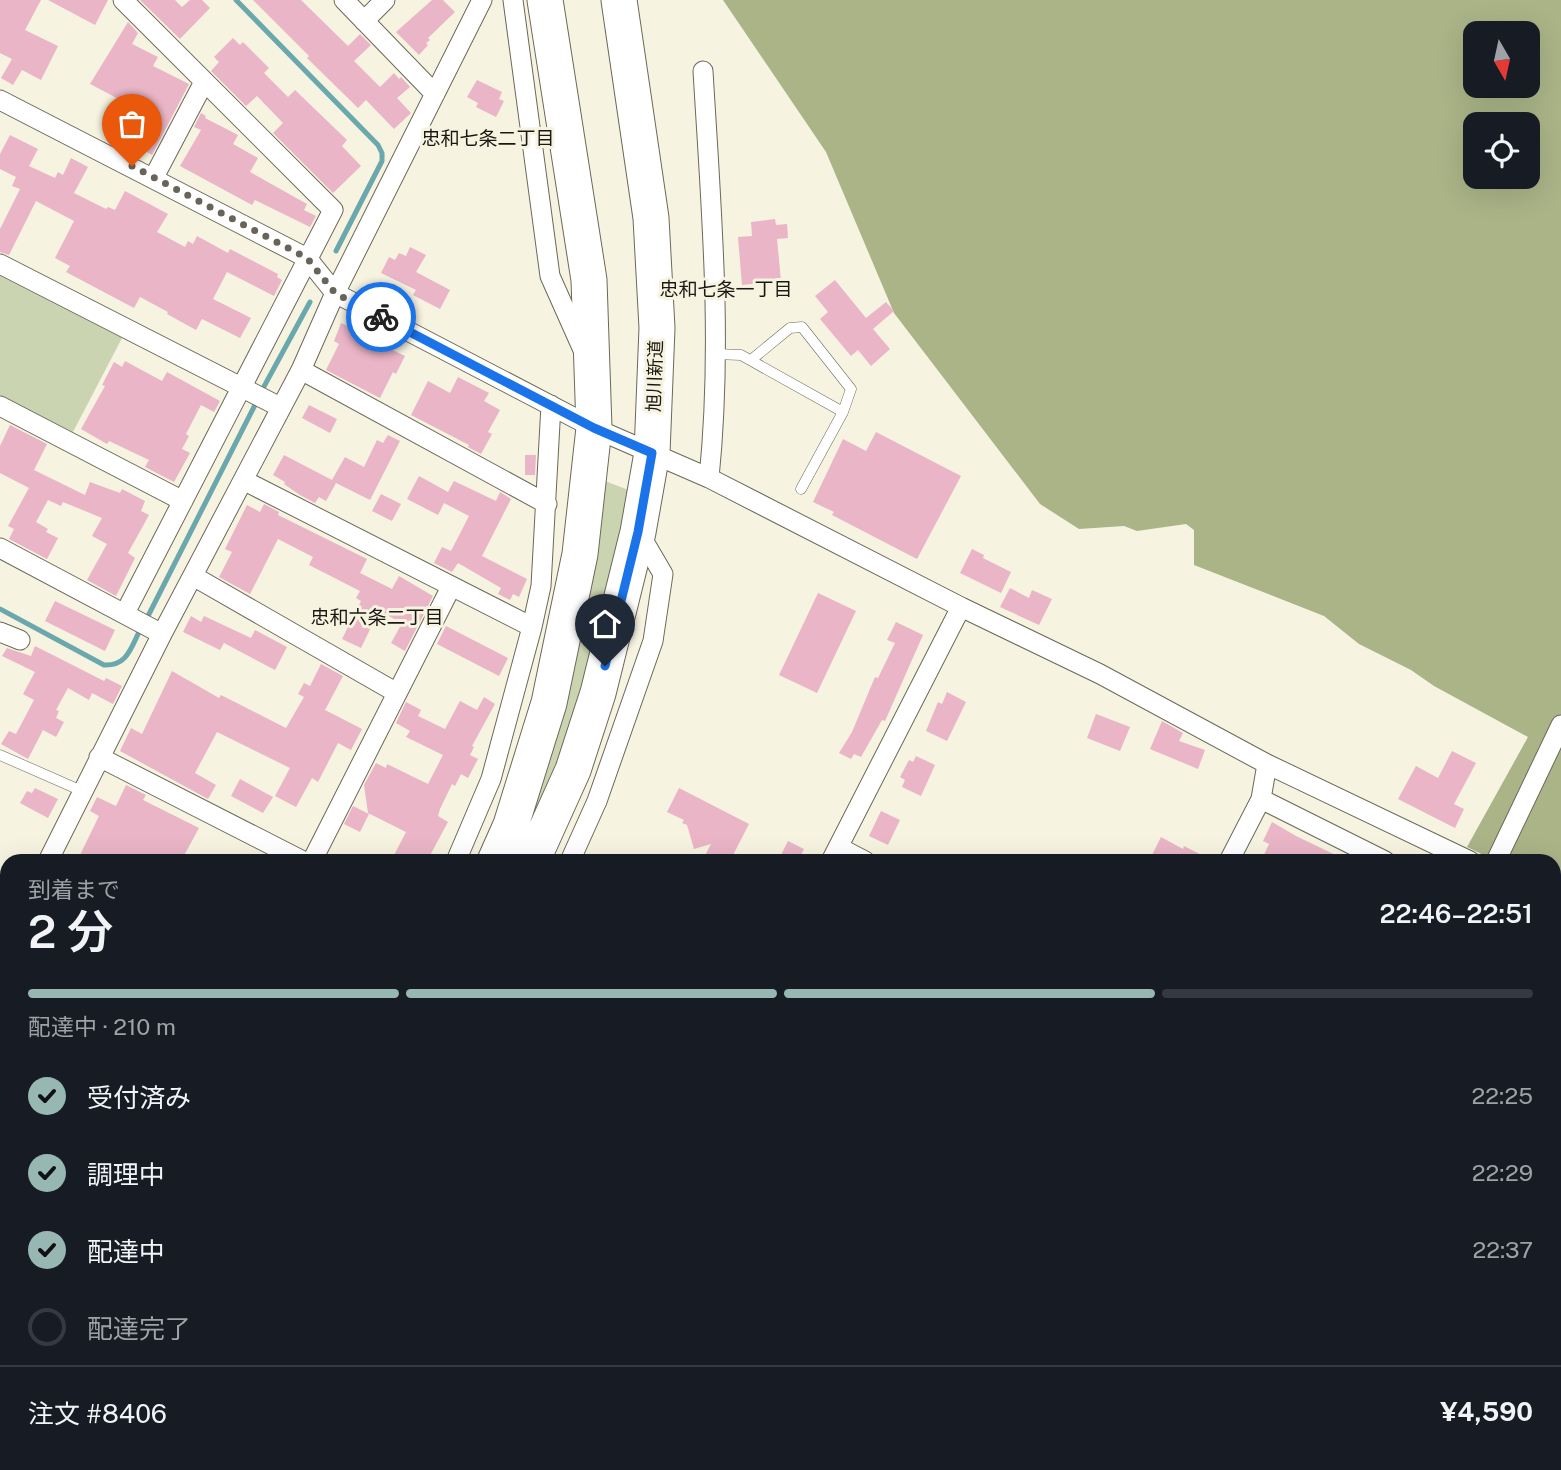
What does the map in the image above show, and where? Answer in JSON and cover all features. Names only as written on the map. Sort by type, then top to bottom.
[{"type":"highway","points":[[498,854],[511,825],[549,703],[580,554],[594,428],[589,280],[545,0]]},
{"type":"highway","name":"旭川新道","points":[[535,854],[573,771],[598,693],[638,532],[652,453],[657,328],[651,218],[620,0]]},
{"type":"street","points":[[123,0],[333,210],[307,258],[261,397],[243,480],[193,576],[144,624]]},
{"type":"street","points":[[344,0],[435,94]]},
{"type":"street","points":[[364,21],[385,0]]},
{"type":"street","points":[[51,854],[99,757],[183,501],[261,397],[301,370],[335,293],[482,0]]},
{"type":"street","points":[[513,0],[550,276],[592,370]]},
{"type":"street","points":[[703,71],[716,293],[715,427],[709,478]]},
{"type":"street","points":[[154,177],[204,82]]},
{"type":"street","points":[[0,100],[307,258],[335,293],[594,428],[709,478],[961,607],[1100,674],[1267,764],[1455,854]]},
{"type":"street","points":[[0,264],[261,397]]},
{"type":"street","points":[[301,370],[547,503]]},
{"type":"street","points":[[459,854],[491,779],[541,586],[551,405]]},
{"type":"street","points":[[0,406],[183,501]]},
{"type":"street","points":[[243,480],[532,627]]},
{"type":"street","points":[[573,854],[597,801],[653,641],[663,575],[638,532]]},
{"type":"street","points":[[0,548],[144,624]]},
{"type":"street","points":[[193,576],[397,693]]},
{"type":"street","points":[[316,854],[451,587]]},
{"type":"street","points":[[835,854],[961,607]]},
{"type":"street","points":[[0,632],[20,640]]},
{"type":"street","points":[[1499,854],[1561,725]]},
{"type":"street","points":[[99,757],[289,854]]},
{"type":"street","points":[[1233,854],[1261,799],[1267,764]]},
{"type":"street","points":[[1261,799],[1354,854]]},
{"type":"lane","points":[[751,360],[790,328],[802,327],[851,389],[843,412],[801,489]]},
{"type":"lane","points":[[715,354],[741,355],[843,412]]},
{"type":"lane","points":[[0,755],[82,792]]},
{"type":"green space","points":[[723,0],[1561,0],[1561,854],[1482,854],[1467,847],[1528,737],[1434,686],[1411,670],[1359,644],[1324,616],[1194,565],[1194,530],[1186,524],[1137,531],[1124,526],[1079,529],[1040,504],[894,313],[826,152]]},
{"type":"green space","points":[[0,276],[122,338],[73,432],[0,395]]},
{"type":"green space","points":[[605,481],[631,491],[589,690],[526,854],[508,854]]},
{"type":"building","points":[[0,0],[41,0],[25,30],[58,46],[41,80],[22,70],[13,85],[1,78],[12,59],[0,53]]},
{"type":"building","points":[[48,0],[108,0],[95,25]]},
{"type":"building","points":[[140,0],[175,0],[182,7],[190,0],[202,0],[210,8],[180,39]]},
{"type":"building","points":[[253,0],[301,0],[348,46],[360,34],[371,45],[354,61],[380,87],[394,73],[399,79],[401,77],[410,87],[397,98],[411,113],[394,129],[366,100],[358,108]]},
{"type":"building","points":[[432,0],[443,0],[455,12],[428,38],[428,45],[419,55],[396,32]]},
{"type":"building","points":[[128,22],[138,33],[132,44],[158,57],[153,66],[189,84],[152,155],[117,134],[132,106],[90,84]]},
{"type":"building","points":[[233,38],[240,45],[243,42],[269,68],[264,73],[288,97],[295,90],[347,140],[342,146],[361,166],[333,193],[273,133],[283,123],[257,96],[246,106],[211,71],[219,62],[214,57]]},
{"type":"building","points":[[477,80],[502,92],[499,99],[504,101],[496,117],[476,107],[478,103],[467,97]]},
{"type":"building","points":[[201,113],[205,118],[238,135],[233,144],[258,158],[250,172],[307,204],[304,210],[316,216],[310,227],[255,200],[252,205],[180,166],[201,130],[194,127]]},
{"type":"building","points":[[10,135],[38,149],[29,166],[55,178],[58,172],[63,175],[71,158],[88,167],[74,193],[106,209],[108,207],[115,210],[125,191],[168,214],[157,232],[185,247],[188,241],[193,244],[197,236],[228,253],[230,249],[278,274],[277,277],[282,280],[274,296],[227,272],[213,299],[251,318],[240,338],[202,319],[196,330],[140,297],[134,308],[66,272],[70,266],[55,258],[74,221],[36,201],[9,255],[0,252],[0,229],[20,189],[12,186],[16,177],[0,169],[0,154]]},
{"type":"building","points":[[775,219],[776,225],[787,224],[788,238],[777,239],[781,281],[742,285],[738,237],[752,236],[751,222]]},
{"type":"building","points":[[410,247],[426,255],[416,272],[450,290],[440,309],[413,295],[416,290],[381,273],[389,257],[395,260],[399,253],[406,256]]},
{"type":"building","points":[[835,280],[866,318],[886,302],[894,311],[873,329],[890,349],[871,366],[858,350],[851,356],[820,319],[828,312],[815,296]]},
{"type":"building","points":[[341,323],[367,334],[366,337],[405,356],[396,374],[393,372],[380,398],[326,370],[339,344],[334,341]]},
{"type":"building","points":[[125,361],[162,381],[167,372],[220,401],[214,412],[201,405],[186,434],[189,436],[182,449],[190,453],[174,482],[145,467],[149,460],[109,441],[107,444],[81,429],[105,386],[102,385],[114,362],[122,367]]},
{"type":"building","points":[[458,377],[489,393],[484,401],[500,410],[488,432],[492,434],[481,454],[411,415],[428,381],[450,393]]},
{"type":"building","points":[[309,405],[337,419],[330,433],[302,418]]},
{"type":"building","points":[[10,425],[47,444],[34,470],[85,495],[90,482],[120,493],[122,489],[145,501],[141,511],[149,515],[128,553],[135,558],[116,596],[87,580],[107,544],[92,536],[102,518],[63,502],[61,506],[48,500],[36,522],[48,529],[46,532],[58,538],[47,559],[9,539],[14,529],[8,526],[29,488],[0,473],[0,446]]},
{"type":"building","points":[[876,432],[961,476],[917,559],[832,515],[834,512],[813,502],[843,439],[866,451]]},
{"type":"building","points":[[388,435],[400,441],[370,500],[336,483],[326,501],[319,497],[315,503],[273,475],[284,455],[332,480],[345,457],[364,467],[377,440],[383,443]]},
{"type":"building","points":[[525,455],[536,455],[535,475],[525,475]]},
{"type":"building","points":[[419,476],[448,492],[454,481],[496,501],[500,492],[511,499],[482,556],[527,579],[519,597],[513,594],[510,600],[498,594],[501,588],[458,563],[452,572],[434,563],[442,547],[451,551],[469,516],[444,503],[438,515],[407,499]]},
{"type":"building","points":[[381,494],[401,504],[392,521],[372,511]]},
{"type":"building","points":[[264,504],[279,512],[278,515],[367,559],[360,573],[392,589],[399,576],[433,596],[405,651],[391,643],[402,623],[379,611],[361,648],[342,639],[361,601],[356,598],[360,591],[309,565],[313,557],[278,539],[250,594],[219,577],[232,552],[225,549],[247,505],[260,512]]},
{"type":"building","points":[[972,549],[984,555],[983,558],[1011,572],[1001,593],[960,573]]},
{"type":"building","points":[[1010,588],[1029,598],[1032,590],[1052,599],[1039,625],[1000,607]]},
{"type":"building","points":[[818,593],[856,611],[817,693],[779,675]]},
{"type":"building","points":[[55,601],[115,630],[105,651],[45,621]]},
{"type":"building","points":[[191,616],[201,622],[204,616],[251,638],[255,630],[287,647],[275,670],[224,643],[220,650],[183,632]]},
{"type":"building","points":[[896,622],[923,635],[885,721],[882,720],[861,757],[854,754],[851,759],[839,753],[852,732],[875,677],[878,678],[895,643],[887,640]]},
{"type":"building","points":[[446,626],[508,658],[499,676],[437,644]]},
{"type":"building","points":[[35,646],[104,681],[106,678],[122,686],[113,704],[92,693],[89,700],[68,688],[56,710],[59,711],[56,718],[64,722],[56,737],[43,730],[28,759],[1,744],[9,731],[16,734],[34,700],[23,694],[35,672],[2,656],[7,648],[31,656]]},
{"type":"building","points":[[321,664],[343,676],[325,710],[362,729],[351,750],[338,743],[318,782],[312,778],[296,807],[275,796],[290,768],[217,732],[195,773],[216,785],[208,799],[120,751],[131,728],[142,734],[172,671],[219,698],[221,695],[286,728],[304,697],[298,694],[304,683],[310,686]]},
{"type":"building","points":[[947,692],[966,702],[947,741],[926,731],[938,702],[942,704]]},
{"type":"building","points":[[484,697],[495,704],[472,746],[474,747],[470,755],[478,759],[468,778],[461,774],[455,786],[452,784],[440,809],[438,816],[448,822],[431,854],[395,854],[406,832],[368,813],[364,785],[376,763],[386,768],[387,764],[428,784],[443,755],[406,737],[410,731],[396,723],[406,702],[421,710],[418,716],[445,729],[460,701],[477,710]]},
{"type":"building","points":[[1096,714],[1130,727],[1120,751],[1087,738]]},
{"type":"building","points":[[1162,721],[1183,733],[1179,741],[1205,750],[1198,769],[1150,749]]},
{"type":"building","points":[[1452,751],[1476,763],[1454,804],[1464,809],[1455,828],[1398,799],[1416,766],[1438,778]]},
{"type":"building","points":[[916,756],[935,765],[921,796],[902,787],[905,780],[900,777],[909,760],[913,762]]},
{"type":"building","points":[[240,779],[273,797],[263,813],[231,796]]},
{"type":"building","points":[[126,785],[146,795],[143,800],[199,828],[185,854],[80,854],[99,816],[90,811],[97,797],[116,806]]},
{"type":"building","points":[[35,788],[58,799],[48,818],[20,803],[27,791],[32,793]]},
{"type":"building","points":[[679,788],[749,824],[734,854],[706,854],[711,844],[694,849],[687,825],[682,823],[684,820],[667,812]]},
{"type":"building","points":[[353,806],[369,814],[360,832],[344,824]]},
{"type":"building","points":[[881,811],[900,820],[888,845],[869,836]]},
{"type":"building","points":[[1272,822],[1333,854],[1264,854],[1269,844],[1263,841]]},
{"type":"building","points":[[1161,837],[1199,854],[1152,854]]},
{"type":"building","points":[[788,841],[804,849],[802,854],[782,854]]},
{"type":"waterway","points":[[236,0],[378,145],[382,153],[382,161],[336,251]]},
{"type":"waterway","points":[[261,392],[310,302]]},
{"type":"waterway","points":[[146,620],[257,401]]},
{"type":"waterway","points":[[0,609],[104,665],[124,659],[141,628]]},
{"type":"way so far","points":[[132,166],[307,258],[335,293],[381,317]]},
{"type":"district","name":"忠和七条二丁目","points":[[488,138]]},
{"type":"district","name":"忠和七条一丁目","points":[[726,289]]},
{"type":"district","name":"忠和六条二丁目","points":[[377,617]]},
{"type":"route","points":[[381,317],[594,428],[652,453],[638,532],[605,666]]}]
